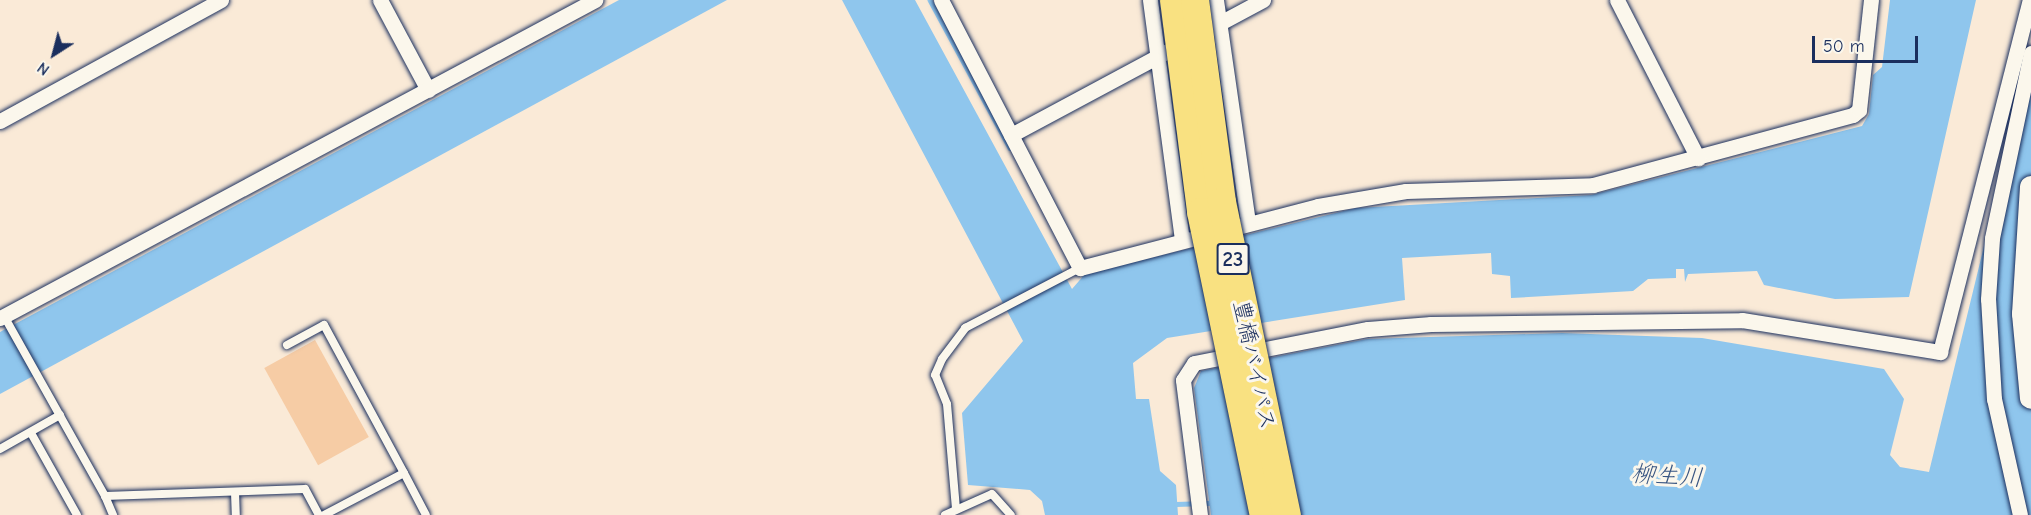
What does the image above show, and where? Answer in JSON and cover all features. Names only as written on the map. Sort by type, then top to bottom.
[{"type":"highway","name":"豊橋バイパス","points":[[1174,0],[1201,212],[1264,515]]},
{"type":"highway","name":"豊橋バイパス","points":[[1195,0],[1222,202],[1287,515]]},
{"type":"street","points":[[0,121],[221,0]]},
{"type":"street","points":[[380,0],[428,90]]},
{"type":"street","points":[[4,317],[595,0]]},
{"type":"street","points":[[940,0],[1079,269],[1182,239],[1248,223],[1406,191],[1593,185],[1698,158],[1859,110],[1871,0]]},
{"type":"street","points":[[1149,0],[1154,59],[1182,239]]},
{"type":"street","points":[[1216,0],[1248,223]]},
{"type":"street","points":[[1011,135],[1263,0]]},
{"type":"street","points":[[1617,0],[1698,158]]},
{"type":"street","points":[[1200,514],[1183,380],[1194,363],[1368,329],[1742,320],[1940,352],[2030,0]]},
{"type":"street","points":[[2020,515],[1994,399],[1988,299],[1992,238],[2031,53]]},
{"type":"street","points":[[2031,187],[2023,314],[2031,398]]},
{"type":"lane","points":[[956,509],[947,419],[935,375],[942,359],[965,328],[1079,269]]},
{"type":"lane","points":[[4,317],[105,496],[113,515]]},
{"type":"lane","points":[[287,345],[324,325],[426,515]]},
{"type":"lane","points":[[0,449],[60,415]]},
{"type":"lane","points":[[31,433],[77,515]]},
{"type":"lane","points":[[324,515],[404,473]]},
{"type":"lane","points":[[105,496],[305,489],[319,515]]},
{"type":"lane","points":[[234,492],[236,515]]},
{"type":"lane","points":[[945,515],[992,495],[1011,515]]},
{"type":"water","points":[[619,0],[727,0],[0,394],[0,332]]},
{"type":"water","points":[[842,0],[915,0],[1072,289],[1085,274],[1356,208],[1591,195],[1862,126],[1869,114],[1873,75],[1882,67],[1890,0],[1976,0],[1909,297],[1835,299],[1764,285],[1757,271],[1688,274],[1685,282],[1684,269],[1676,269],[1676,278],[1648,279],[1633,291],[1511,298],[1510,276],[1492,274],[1491,253],[1402,258],[1405,300],[1167,338],[1133,363],[1136,399],[1149,399],[1160,471],[1176,485],[1178,515],[1045,515],[1042,501],[1030,490],[968,485],[962,413],[1023,341]]},
{"type":"water","name":"柳生川","points":[[2031,53],[2031,515],[1211,515],[1194,388],[1201,371],[1367,339],[1562,333],[1702,338],[1884,369],[1904,399],[1890,455],[1900,467],[1929,472]]},
{"type":"building","points":[[315,340],[369,437],[318,465],[264,368]]},
{"type":"waterway","points":[[930,0],[1010,148]]},
{"type":"waterway","points":[[1176,504],[1213,503]]}]
